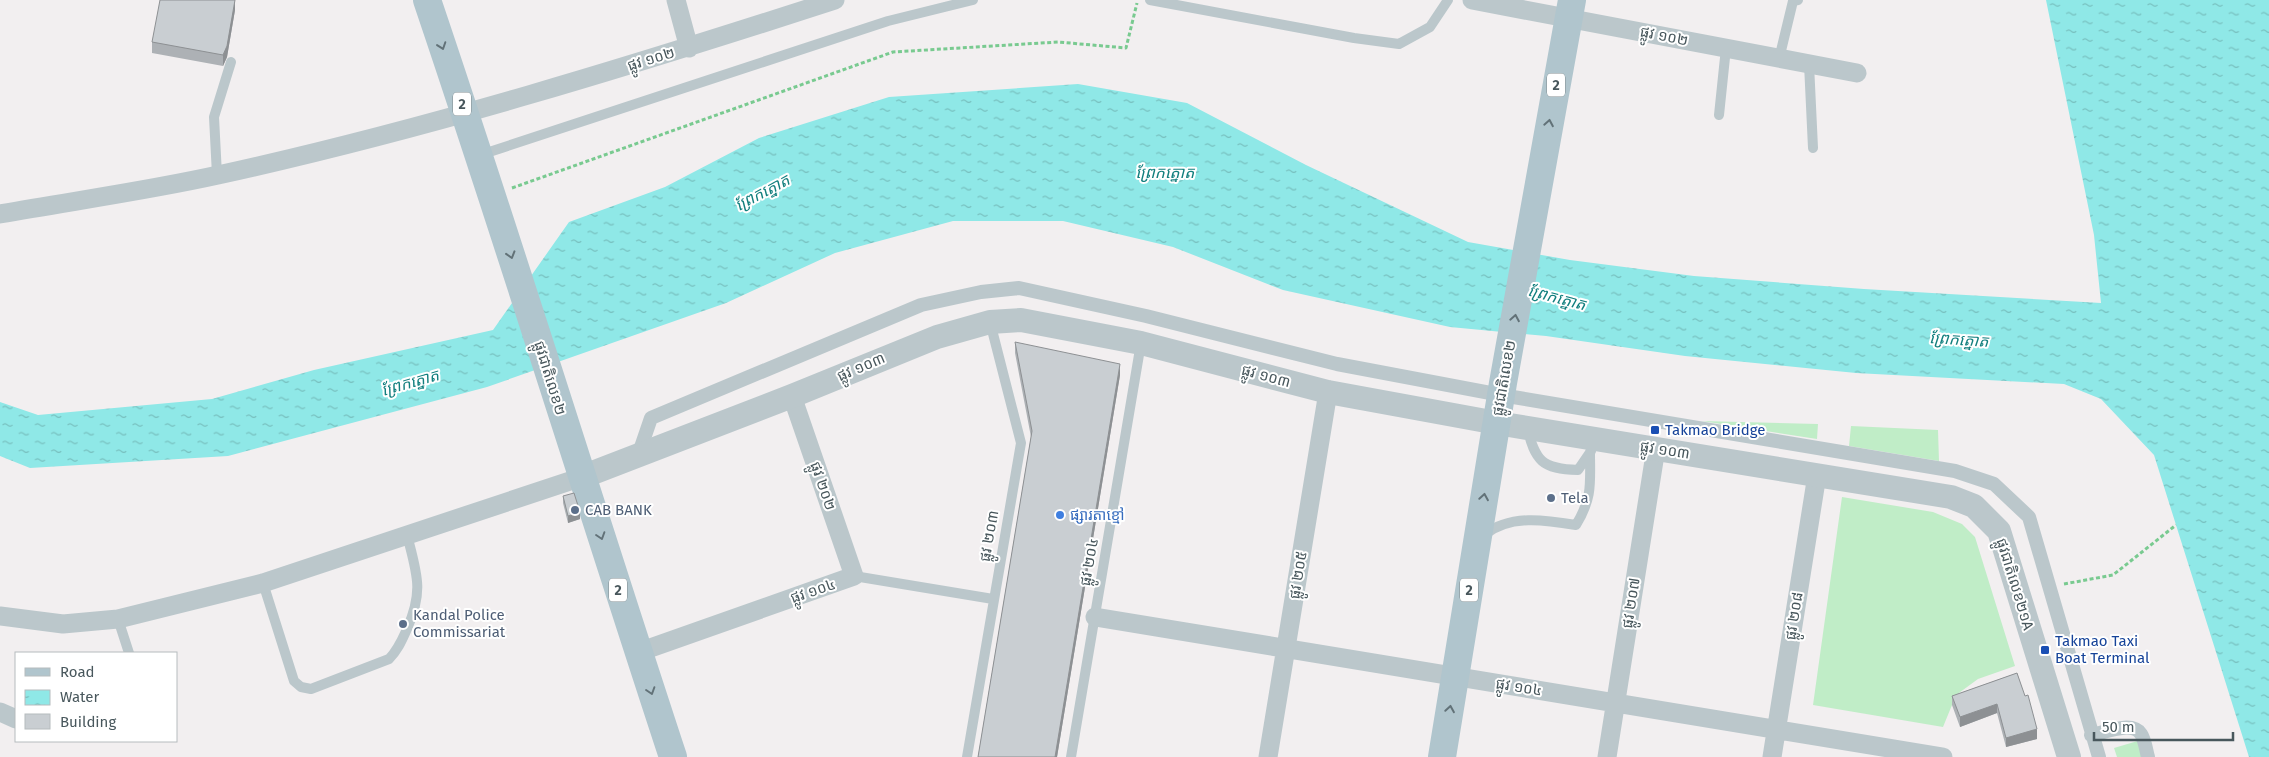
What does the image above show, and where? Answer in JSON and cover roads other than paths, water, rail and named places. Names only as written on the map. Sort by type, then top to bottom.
[{"type":"main road","name":"ផ្លូវជាតិលេខ២","points":[[427,0],[495,202],[564,423],[673,757]]},
{"type":"main road","name":"ផ្លូវជាតិលេខ២","points":[[1442,757],[1502,389],[1570,9]]},
{"type":"street","points":[[676,0],[689,48]]},
{"type":"street","name":"ផ្លូវ ១០២","points":[[0,214],[217,175],[465,114],[689,48],[835,0]]},
{"type":"street","name":"ផ្លូវ ១០២","points":[[1472,0],[1570,9],[1726,48],[1857,73]]},
{"type":"street","points":[[638,456],[651,418],[921,305],[981,292],[1019,288],[1146,316],[1337,364],[1502,389],[1954,470],[1994,484],[2029,517],[2098,757]]},
{"type":"street","name":"ផ្លូវ ១០៣","points":[[582,477],[928,341],[990,322],[1021,320],[1141,343],[1328,392],[1527,427],[1594,446],[1656,448],[1950,497],[1974,506]]},
{"type":"street","name":"ផ្លូវ ២០៥","points":[[1268,757],[1328,392]]},
{"type":"street","name":"ផ្លូវ ២០២","points":[[792,396],[854,576]]},
{"type":"street","name":"ផ្លូវ ២០៧","points":[[1607,757],[1656,448]]},
{"type":"street","name":"ផ្លូវ ២០៨","points":[[1772,757],[1816,475]]},
{"type":"street","points":[[0,616],[63,624],[118,619],[264,583],[582,477]]},
{"type":"street","name":"ផ្លូវជាតិលេខ២១A","points":[[1974,506],[1998,530],[2069,757]]},
{"type":"street","name":"ផ្លូវ ១០៤","points":[[639,652],[854,576]]},
{"type":"street","name":"ផ្លូវ ១០៤","points":[[1094,617],[1943,757]]},
{"type":"street","points":[[0,712],[15,719]]},
{"type":"street","points":[[2091,736],[2126,728],[2135,728],[2141,734],[2148,757]]},
{"type":"lane","points":[[479,155],[888,21],[972,0]]},
{"type":"lane","points":[[1150,0],[1354,38],[1399,44],[1430,27],[1448,0]]},
{"type":"lane","points":[[1779,59],[1794,0]]},
{"type":"lane","points":[[1719,115],[1726,48]]},
{"type":"lane","points":[[217,175],[214,117],[231,62]]},
{"type":"lane","points":[[1809,64],[1813,148]]},
{"type":"lane","name":"ផ្លូវ ២០៣","points":[[968,757],[993,599],[1021,444],[990,322]]},
{"type":"lane","name":"ផ្លូវ ២០៤","points":[[1071,757],[1141,343]]},
{"type":"lane","points":[[1527,427],[1531,446],[1541,462],[1556,470],[1578,470],[1594,446]]},
{"type":"lane","points":[[1477,540],[1494,527],[1529,519],[1576,525],[1587,507],[1594,446]]},
{"type":"lane","points":[[264,583],[294,681],[301,687],[311,689],[389,659],[397,652],[415,610],[419,592],[407,535]]},
{"type":"lane","name":"ផ្លូវ ១០៤","points":[[854,576],[993,599]]},
{"type":"lane","points":[[118,619],[129,652]]},
{"type":"water","name":"ព្រែកត្នោត","points":[[2046,0],[2269,0],[2269,757],[2249,757],[2154,455],[2101,399],[2064,384],[1856,373],[1685,356],[1546,336],[1450,327],[1283,290],[1173,247],[1063,221],[953,221],[835,253],[726,303],[487,387],[228,456],[30,468],[0,456],[0,402],[38,415],[212,399],[314,370],[493,330],[569,222],[665,187],[759,138],[889,97],[1078,84],[1187,103],[1306,165],[1468,242],[1570,260],[1694,276],[1864,289],[2101,303],[2094,235]]},
{"type":"place","name":"Takmao Bridge","points":[[1655,430]]},
{"type":"place","name":"Tela","points":[[1551,498]]},
{"type":"place","name":"CAB BANK","points":[[575,510]]},
{"type":"place","name":"ផ្សារតាខ្មៅ","points":[[1060,515]]},
{"type":"place","name":"Kandal Police Commissariat","points":[[403,624]]},
{"type":"place","name":"Takmao Taxi Boat Terminal","points":[[2045,650]]}]
